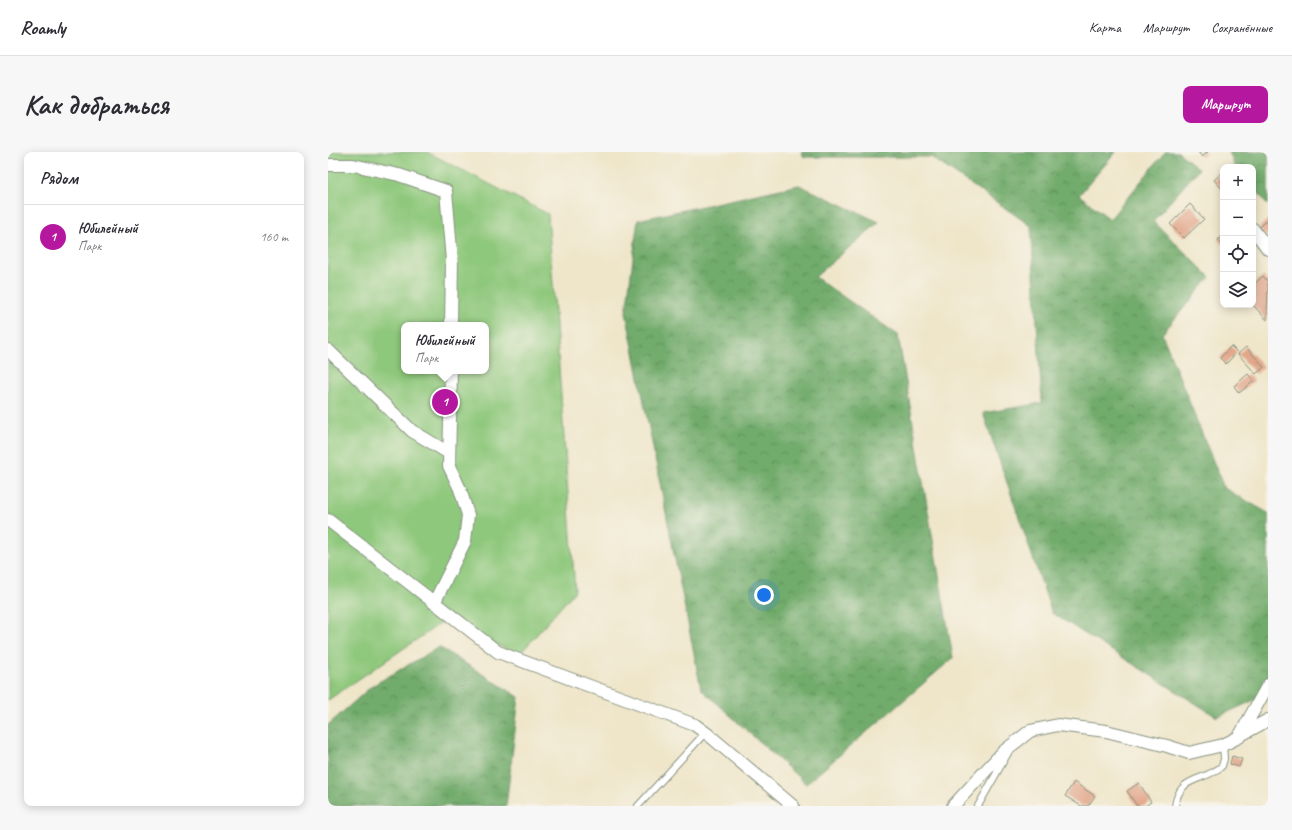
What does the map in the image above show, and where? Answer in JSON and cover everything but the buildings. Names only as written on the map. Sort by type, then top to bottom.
[{"type":"street","points":[[328,165],[353,165],[399,175],[446,191],[452,261],[451,322]]},
{"type":"street","points":[[1256,233],[1268,249]]},
{"type":"street","points":[[328,350],[412,430],[449,453]]},
{"type":"street","points":[[434,603],[465,541],[468,515],[460,489],[449,466],[451,374]]},
{"type":"street","points":[[328,520],[498,652],[548,672],[630,700],[695,725],[793,806]]},
{"type":"street","points":[[1239,737],[1268,684]]},
{"type":"street","points":[[953,806],[1003,752],[1030,731],[1058,725],[1106,731],[1167,746],[1189,754],[1223,744],[1239,737],[1268,720]]},
{"type":"lane","points":[[638,806],[706,733]]},
{"type":"lane","points":[[978,806],[1014,743]]},
{"type":"lane","points":[[1175,806],[1176,800],[1183,786],[1189,781],[1214,772],[1222,766],[1224,759],[1223,744]]},
{"type":"green space","points":[[328,152],[427,152],[548,214],[575,591],[519,655],[444,621],[328,700]]},
{"type":"green space","points":[[801,152],[1116,152],[1079,195],[1110,219],[1165,152],[1178,152],[1199,169],[1153,221],[1210,277],[1162,334],[1224,488],[1268,513],[1268,694],[1217,717],[1052,613],[983,413],[1042,403],[1031,226],[931,157],[804,157]]},
{"type":"green space","points":[[1229,152],[1268,152],[1268,205],[1256,190],[1256,164],[1234,164]]},
{"type":"green space","points":[[799,185],[879,222],[815,277],[898,335],[953,658],[806,784],[701,689],[626,312],[638,220]]},
{"type":"green space","points":[[439,647],[519,697],[506,806],[328,806],[328,725],[372,686]]},
{"type":"place","name":"Юбилейный","points":[[445,402]]}]
